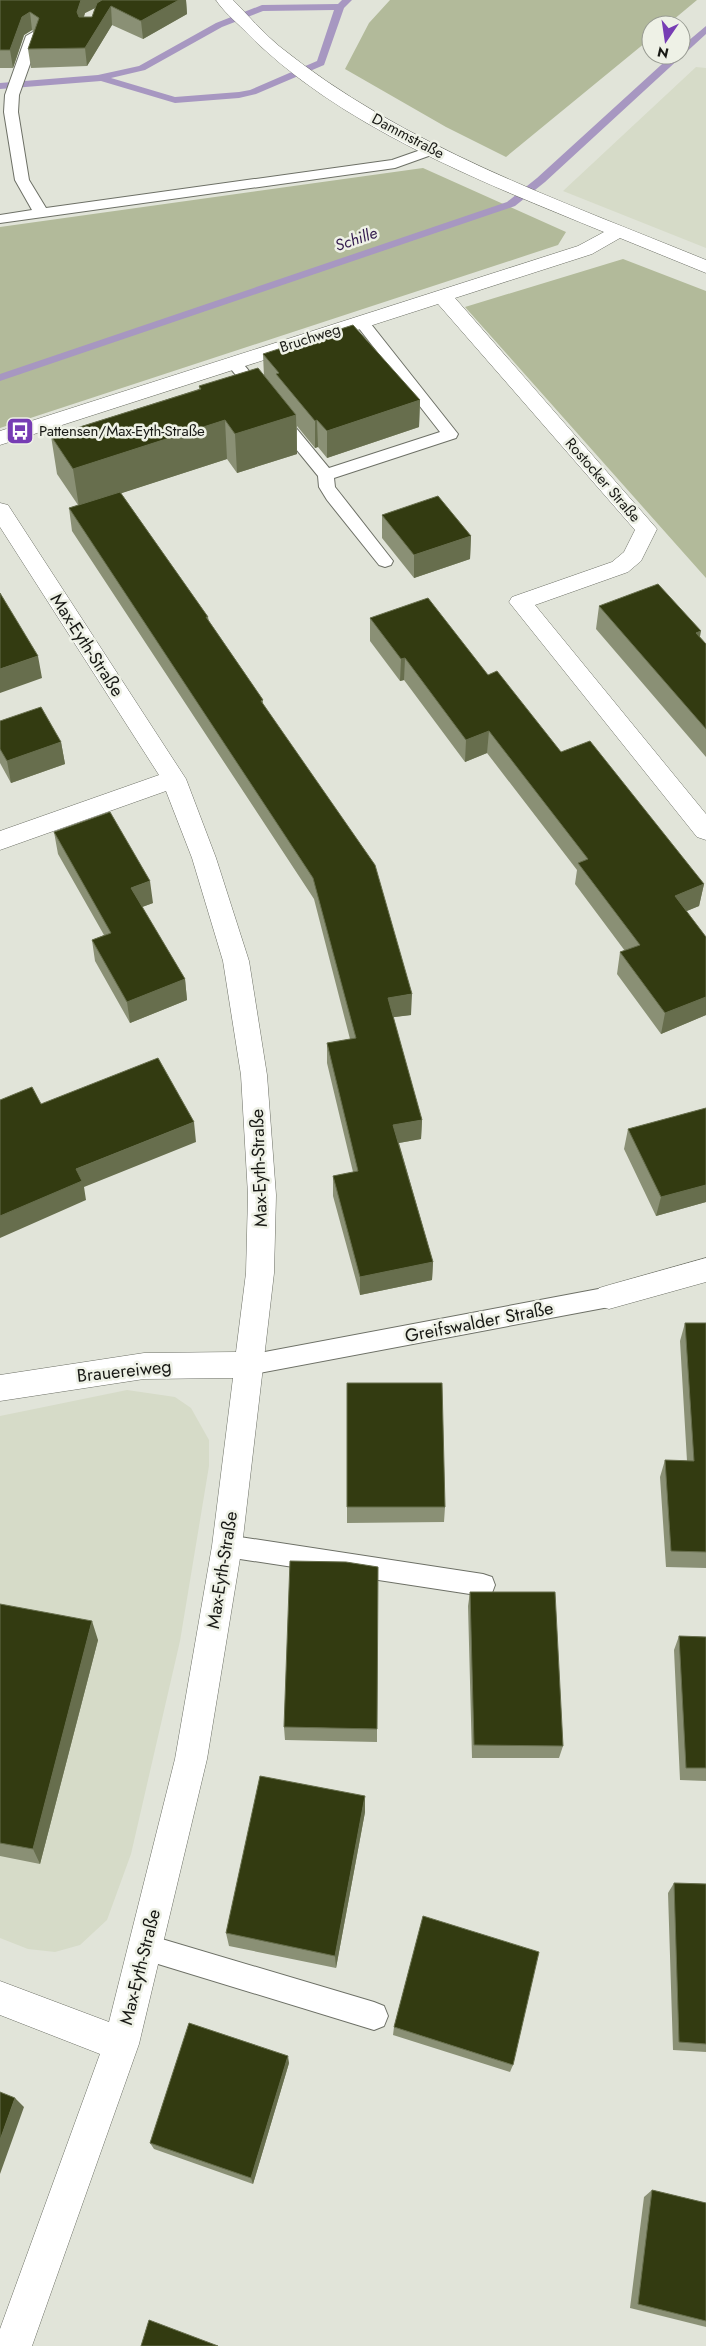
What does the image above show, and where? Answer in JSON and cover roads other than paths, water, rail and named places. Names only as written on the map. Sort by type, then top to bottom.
[{"type":"street","name":"Dammstraße","points":[[226,2],[271,48],[354,108],[432,150],[511,187],[706,267]]},
{"type":"street","name":"Bruchweg","points":[[0,438],[586,250],[618,232]]},
{"type":"street","name":"Rostocker Straße","points":[[442,296],[646,529],[633,556],[620,567],[520,602],[706,831]]},
{"type":"street","name":"Max-Eyth-Straße","points":[[0,510],[174,779],[204,858],[236,961],[254,1075],[262,1196],[260,1273],[226,1546],[190,1759],[121,2044],[12,2346]]},
{"type":"street","points":[[0,841],[174,779]]},
{"type":"street","name":"Greifswalder Straße","points":[[609,1297],[706,1270]]},
{"type":"street","name":"Brauereiweg","points":[[0,1388],[144,1366],[249,1365]]},
{"type":"street","points":[[0,1998],[121,2044]]},
{"type":"lane","points":[[33,36],[20,78],[12,95],[11,112],[22,180],[41,213]]},
{"type":"lane","points":[[0,219],[395,164],[432,150]]},
{"type":"lane","points":[[326,475],[450,434],[362,322]]},
{"type":"lane","points":[[234,363],[326,475],[327,487],[384,561]]},
{"type":"lane","name":"Greifswalder Straße","points":[[249,1365],[609,1297]]},
{"type":"lane","points":[[226,1546],[483,1585]]},
{"type":"lane","points":[[145,1947],[374,2016]]},
{"type":"waterway","points":[[340,7],[347,0]]},
{"type":"waterway","points":[[0,86],[101,78],[175,100],[239,95],[253,92],[321,63],[340,7]]},
{"type":"waterway","points":[[102,77],[142,68],[219,25],[262,8],[340,7]]},
{"type":"waterway","name":"Schille","points":[[691,43],[706,29]]},
{"type":"waterway","name":"Schille","points":[[0,378],[511,204],[541,180],[667,65]]},
{"type":"place","name":"Pattensen/Max-Eyth-Straße","points":[[20,431]]}]
